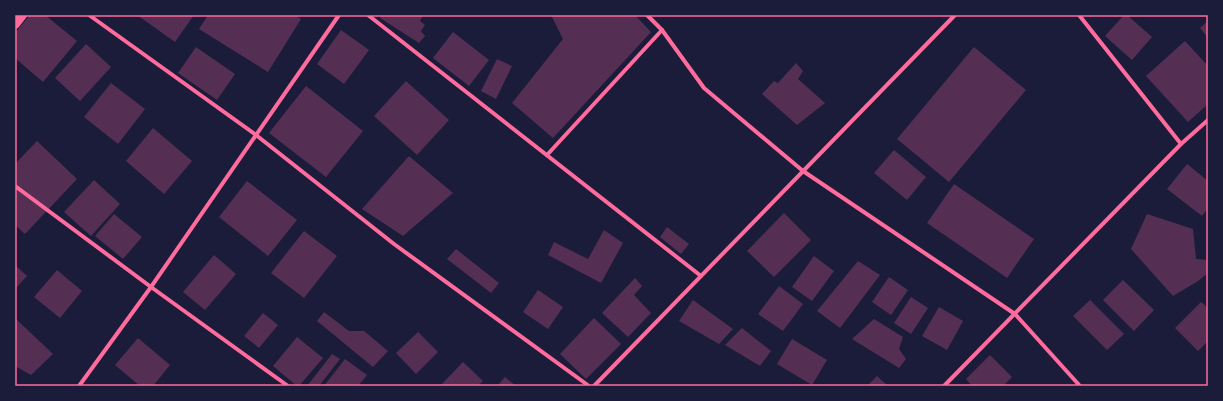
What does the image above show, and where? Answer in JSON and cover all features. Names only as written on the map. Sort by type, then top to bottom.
[{"type":"main road","points":[[15,24],[22,15]]},
{"type":"street","points":[[89,15],[256,134],[394,244],[589,386]]},
{"type":"street","points":[[79,386],[151,287],[339,15]]},
{"type":"street","points":[[368,15],[701,276]]},
{"type":"street","points":[[647,15],[662,30],[704,88],[803,171],[1015,314],[1080,386]]},
{"type":"street","points":[[594,386],[955,15]]},
{"type":"street","points":[[1079,15],[1181,144]]},
{"type":"street","points":[[547,155],[662,30]]},
{"type":"street","points":[[944,386],[1181,144],[1208,120]]},
{"type":"street","points":[[15,186],[288,386]]},
{"type":"building","points":[[30,15],[45,15],[77,41],[43,82],[15,58],[15,33]]},
{"type":"building","points":[[137,15],[194,15],[175,42]]},
{"type":"building","points":[[208,15],[295,15],[301,19],[268,72],[199,29]]},
{"type":"building","points":[[382,15],[423,15],[420,21],[425,25],[421,31],[425,36],[419,43],[380,18]]},
{"type":"building","points":[[551,15],[635,15],[651,32],[553,138],[512,103],[563,39]]},
{"type":"building","points":[[1124,15],[1127,15],[1152,37],[1132,60],[1105,36]]},
{"type":"building","points":[[1208,21],[1208,38],[1200,28]]},
{"type":"building","points":[[341,30],[369,50],[344,84],[317,64]]},
{"type":"building","points":[[453,32],[489,60],[469,86],[433,58]]},
{"type":"building","points":[[1185,41],[1208,66],[1208,104],[1188,122],[1146,76]]},
{"type":"building","points":[[86,44],[111,67],[80,101],[55,78]]},
{"type":"building","points":[[196,47],[235,74],[217,100],[178,73]]},
{"type":"building","points":[[974,47],[1026,90],[949,182],[897,139]]},
{"type":"building","points":[[497,59],[512,66],[496,99],[481,91]]},
{"type":"building","points":[[796,63],[803,71],[798,79],[825,103],[797,125],[762,94],[774,81],[778,83]]},
{"type":"building","points":[[406,81],[449,120],[417,155],[374,116]]},
{"type":"building","points":[[111,83],[145,109],[118,144],[84,117]]},
{"type":"building","points":[[306,86],[363,131],[326,177],[269,133]]},
{"type":"building","points":[[153,128],[192,161],[164,194],[126,161]]},
{"type":"building","points":[[37,141],[77,179],[25,234],[15,225],[15,164]]},
{"type":"building","points":[[894,150],[926,177],[907,200],[874,173]]},
{"type":"building","points":[[409,156],[453,193],[403,236],[362,209]]},
{"type":"building","points":[[1187,164],[1208,181],[1208,208],[1202,216],[1167,189]]},
{"type":"building","points":[[94,180],[120,204],[91,236],[64,212]]},
{"type":"building","points":[[247,181],[297,220],[268,256],[219,217]]},
{"type":"building","points":[[954,184],[1034,239],[1007,278],[927,223]]},
{"type":"building","points":[[784,213],[811,240],[774,277],[747,251]]},
{"type":"building","points":[[114,214],[142,237],[123,259],[95,236]]},
{"type":"building","points":[[1147,214],[1193,229],[1196,259],[1208,260],[1208,273],[1173,296],[1131,249]]},
{"type":"building","points":[[667,227],[689,244],[681,254],[660,237]]},
{"type":"building","points":[[604,230],[623,243],[601,283],[548,255],[554,242],[588,259]]},
{"type":"building","points":[[304,231],[337,256],[304,298],[271,273]]},
{"type":"building","points":[[456,249],[499,283],[491,293],[447,259]]},
{"type":"building","points":[[214,255],[236,274],[205,310],[183,292]]},
{"type":"building","points":[[814,256],[834,271],[812,301],[792,287]]},
{"type":"building","points":[[858,261],[880,275],[840,328],[817,311]]},
{"type":"building","points":[[15,265],[27,276],[15,289]]},
{"type":"building","points":[[57,270],[82,291],[60,318],[34,297]]},
{"type":"building","points":[[889,277],[908,290],[891,315],[872,302]]},
{"type":"building","points":[[635,278],[642,286],[634,295],[651,313],[628,337],[602,313]]},
{"type":"building","points":[[1123,280],[1154,310],[1134,331],[1103,300]]},
{"type":"building","points":[[779,286],[803,304],[783,331],[758,314]]},
{"type":"building","points":[[538,290],[563,307],[548,329],[523,312]]},
{"type":"building","points":[[911,297],[928,308],[911,334],[894,323]]},
{"type":"building","points":[[693,300],[733,329],[719,344],[679,321]]},
{"type":"building","points":[[1090,300],[1124,334],[1107,350],[1073,316]]},
{"type":"building","points":[[1201,302],[1208,308],[1208,341],[1198,351],[1175,328]]},
{"type":"building","points":[[939,307],[963,321],[947,350],[922,336]]},
{"type":"building","points":[[324,312],[349,331],[364,331],[388,351],[373,367],[317,321]]},
{"type":"building","points":[[263,313],[278,325],[259,348],[244,336]]},
{"type":"building","points":[[15,318],[53,354],[31,375],[15,366]]},
{"type":"building","points":[[594,318],[621,344],[586,379],[560,354]]},
{"type":"building","points":[[874,319],[903,337],[899,349],[906,359],[899,368],[852,339]]},
{"type":"building","points":[[742,328],[771,351],[760,366],[725,345]]},
{"type":"building","points":[[418,332],[438,352],[416,374],[396,353]]},
{"type":"building","points":[[297,337],[323,358],[299,386],[297,386],[273,366]]},
{"type":"building","points":[[138,338],[170,365],[153,386],[140,386],[115,365]]},
{"type":"building","points":[[792,339],[827,360],[812,385],[777,364]]},
{"type":"building","points":[[332,354],[340,359],[319,386],[307,386]]},
{"type":"building","points":[[990,355],[1012,377],[1003,386],[972,386],[966,379]]},
{"type":"building","points":[[345,359],[367,375],[358,386],[324,386]]},
{"type":"building","points":[[463,362],[483,381],[478,386],[440,386]]},
{"type":"building","points":[[877,376],[888,386],[867,386]]},
{"type":"building","points":[[505,377],[516,386],[497,386]]}]
